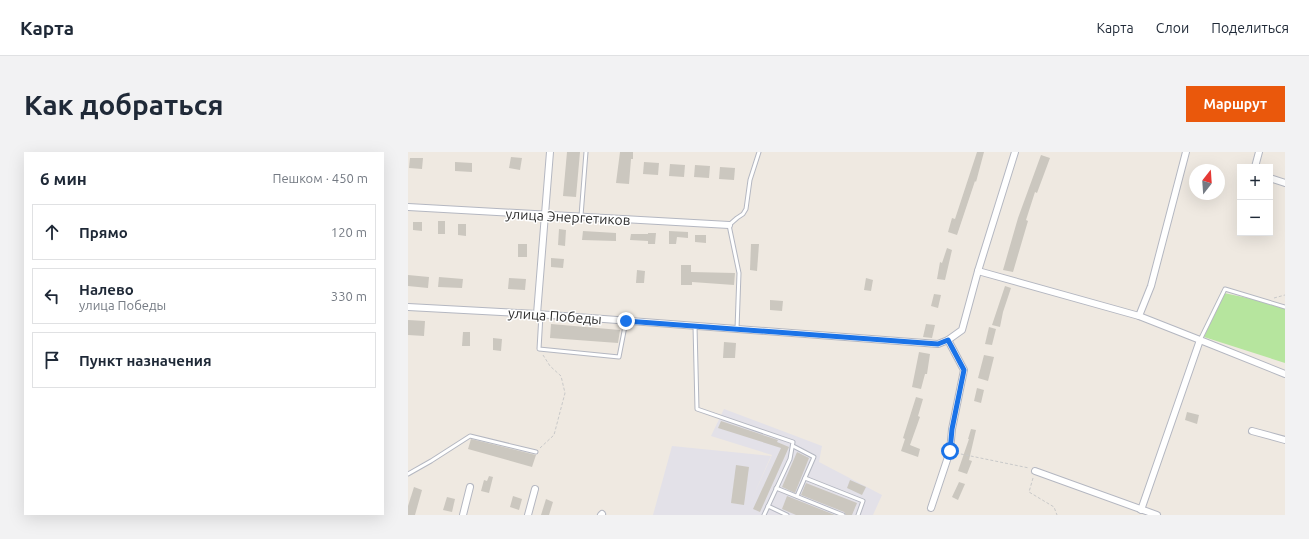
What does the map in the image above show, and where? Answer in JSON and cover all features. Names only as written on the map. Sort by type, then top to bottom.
[{"type":"street","points":[[539,314],[550,152]]},
{"type":"street","points":[[1015,152],[978,271],[1139,316],[1285,374]]},
{"type":"street","points":[[1139,316],[1151,286],[1186,152]]},
{"type":"street","points":[[1256,164],[1259,152]]},
{"type":"street","points":[[1273,179],[1285,183]]},
{"type":"street","name":"улица Энергетиков","points":[[408,207],[545,216],[729,225]]},
{"type":"street","name":"улица Победы","points":[[408,307],[539,314],[938,344],[948,340],[962,330],[978,271]]},
{"type":"street","points":[[931,508],[950,451],[952,429],[964,370],[948,340]]},
{"type":"street","points":[[1141,510],[1200,340]]},
{"type":"street","points":[[1252,431],[1285,440]]},
{"type":"street","points":[[1035,471],[1157,515]]},
{"type":"street","points":[[463,515],[470,487]]},
{"type":"street","points":[[528,515],[535,489]]},
{"type":"lane","points":[[581,218],[586,152]]},
{"type":"lane","points":[[737,330],[739,273],[729,225],[744,214],[746,210],[750,180],[759,152]]},
{"type":"lane","points":[[1200,340],[1225,289],[1285,307]]},
{"type":"lane","points":[[539,314],[539,349],[619,357],[626,321]]},
{"type":"lane","points":[[696,326],[697,409],[794,442],[790,459],[764,515]]},
{"type":"lane","points":[[408,474],[470,436],[536,452]]},
{"type":"lane","points":[[793,446],[814,457],[797,496]]},
{"type":"lane","points":[[805,478],[863,501],[858,515]]},
{"type":"lane","points":[[776,488],[843,515]]},
{"type":"lane","points":[[768,506],[787,515]]},
{"type":"path","points":[[1263,301],[1285,295]]},
{"type":"path","points":[[536,452],[554,435],[565,393],[561,376],[550,366],[539,349]]},
{"type":"path","points":[[950,451],[1028,466],[1035,471],[1029,492],[1054,507],[1058,515]]},
{"type":"shaded area","points":[[724,409],[822,446],[819,462],[882,495],[873,515],[653,515],[672,446],[771,456],[751,501],[772,455],[711,436]]},
{"type":"green space","points":[[1224,293],[1285,306],[1285,363],[1204,337]]},
{"type":"building","points":[[567,152],[580,152],[576,197],[563,196]]},
{"type":"building","points":[[620,152],[633,152],[629,184],[616,183]]},
{"type":"building","points":[[977,152],[984,152],[976,182],[975,181],[957,235],[948,232],[952,218],[955,219]]},
{"type":"building","points":[[1041,155],[1050,158],[1037,193],[1035,192],[1026,220],[1028,221],[1013,272],[1003,270],[1018,218]]},
{"type":"building","points":[[511,157],[522,158],[520,170],[509,168]]},
{"type":"building","points":[[410,158],[423,158],[422,169],[409,168]]},
{"type":"building","points":[[455,162],[472,163],[472,172],[455,171]]},
{"type":"building","points":[[644,162],[659,163],[658,175],[643,174]]},
{"type":"building","points":[[670,164],[685,165],[684,177],[669,176]]},
{"type":"building","points":[[695,165],[710,166],[709,178],[694,177]]},
{"type":"building","points":[[720,167],[735,168],[734,180],[719,179]]},
{"type":"building","points":[[438,221],[445,221],[445,234],[438,234]]},
{"type":"building","points":[[413,222],[422,222],[422,231],[413,230]]},
{"type":"building","points":[[458,224],[466,224],[466,236],[458,235]]},
{"type":"building","points":[[559,229],[566,230],[565,246],[558,245]]},
{"type":"building","points":[[583,231],[616,233],[616,241],[582,240]]},
{"type":"building","points":[[669,231],[688,232],[688,238],[677,237],[676,244],[669,244]]},
{"type":"building","points":[[656,233],[655,244],[648,244],[648,241],[630,240],[631,234]]},
{"type":"building","points":[[695,235],[706,235],[706,243],[695,242]]},
{"type":"building","points":[[518,244],[527,244],[527,257],[518,257]]},
{"type":"building","points":[[751,244],[759,244],[757,271],[750,270]]},
{"type":"building","points":[[947,248],[952,250],[945,280],[937,279],[940,262],[942,263]]},
{"type":"building","points":[[551,258],[564,259],[563,268],[551,267]]},
{"type":"building","points":[[681,265],[691,265],[691,272],[735,273],[734,285],[692,282],[692,285],[681,285]]},
{"type":"building","points":[[637,270],[645,271],[644,283],[636,283]]},
{"type":"building","points":[[408,275],[429,277],[428,288],[408,286]]},
{"type":"building","points":[[439,277],[463,279],[462,288],[438,287]]},
{"type":"building","points":[[509,278],[526,279],[525,290],[508,289]]},
{"type":"building","points":[[866,278],[873,280],[871,291],[864,290]]},
{"type":"building","points":[[1005,286],[1011,288],[1000,327],[992,325]]},
{"type":"building","points":[[934,294],[941,295],[938,308],[931,306]]},
{"type":"building","points":[[770,300],[783,301],[782,311],[770,310]]},
{"type":"building","points":[[408,320],[425,321],[424,336],[408,335]]},
{"type":"building","points":[[551,324],[620,330],[618,343],[550,338]]},
{"type":"building","points":[[926,324],[935,325],[932,338],[923,337]]},
{"type":"building","points":[[989,327],[996,329],[992,345],[985,344]]},
{"type":"building","points":[[463,332],[470,332],[470,346],[462,346]]},
{"type":"building","points":[[493,338],[502,339],[501,351],[493,350]]},
{"type":"building","points":[[724,342],[736,343],[735,358],[723,358]]},
{"type":"building","points":[[919,352],[930,354],[927,374],[925,374],[921,389],[912,387]]},
{"type":"building","points":[[984,355],[994,357],[988,381],[978,378]]},
{"type":"building","points":[[977,388],[984,390],[981,403],[974,401]]},
{"type":"building","points":[[916,397],[923,399],[918,416],[920,417],[910,445],[920,449],[918,457],[901,451],[905,439],[903,438]]},
{"type":"building","points":[[1187,412],[1199,415],[1197,424],[1185,420]]},
{"type":"building","points":[[721,421],[778,440],[777,442],[789,447],[760,512],[753,509],[781,448],[718,428]]},
{"type":"building","points":[[971,429],[976,430],[969,460],[972,461],[967,474],[958,471]]},
{"type":"building","points":[[471,439],[536,455],[532,467],[468,449]]},
{"type":"building","points":[[797,452],[809,458],[795,493],[782,487]]},
{"type":"building","points":[[736,465],[749,467],[744,505],[731,503]]},
{"type":"building","points":[[489,476],[493,477],[489,493],[481,491],[484,480],[487,481]]},
{"type":"building","points":[[850,480],[866,487],[862,495],[847,488]]},
{"type":"building","points":[[959,482],[965,484],[958,500],[952,497]]},
{"type":"building","points":[[806,483],[857,503],[852,515],[846,515],[844,512],[801,495]]},
{"type":"building","points":[[414,487],[422,490],[415,515],[408,515],[408,506]]},
{"type":"building","points":[[513,496],[522,499],[519,510],[510,507]]},
{"type":"building","points":[[787,496],[835,515],[796,515],[782,509]]},
{"type":"building","points":[[447,497],[455,499],[452,512],[443,510]]},
{"type":"building","points":[[546,499],[553,502],[549,515],[541,515]]},
{"type":"route","points":[[626,321],[938,344],[948,340],[964,370],[952,429],[950,451]]}]
